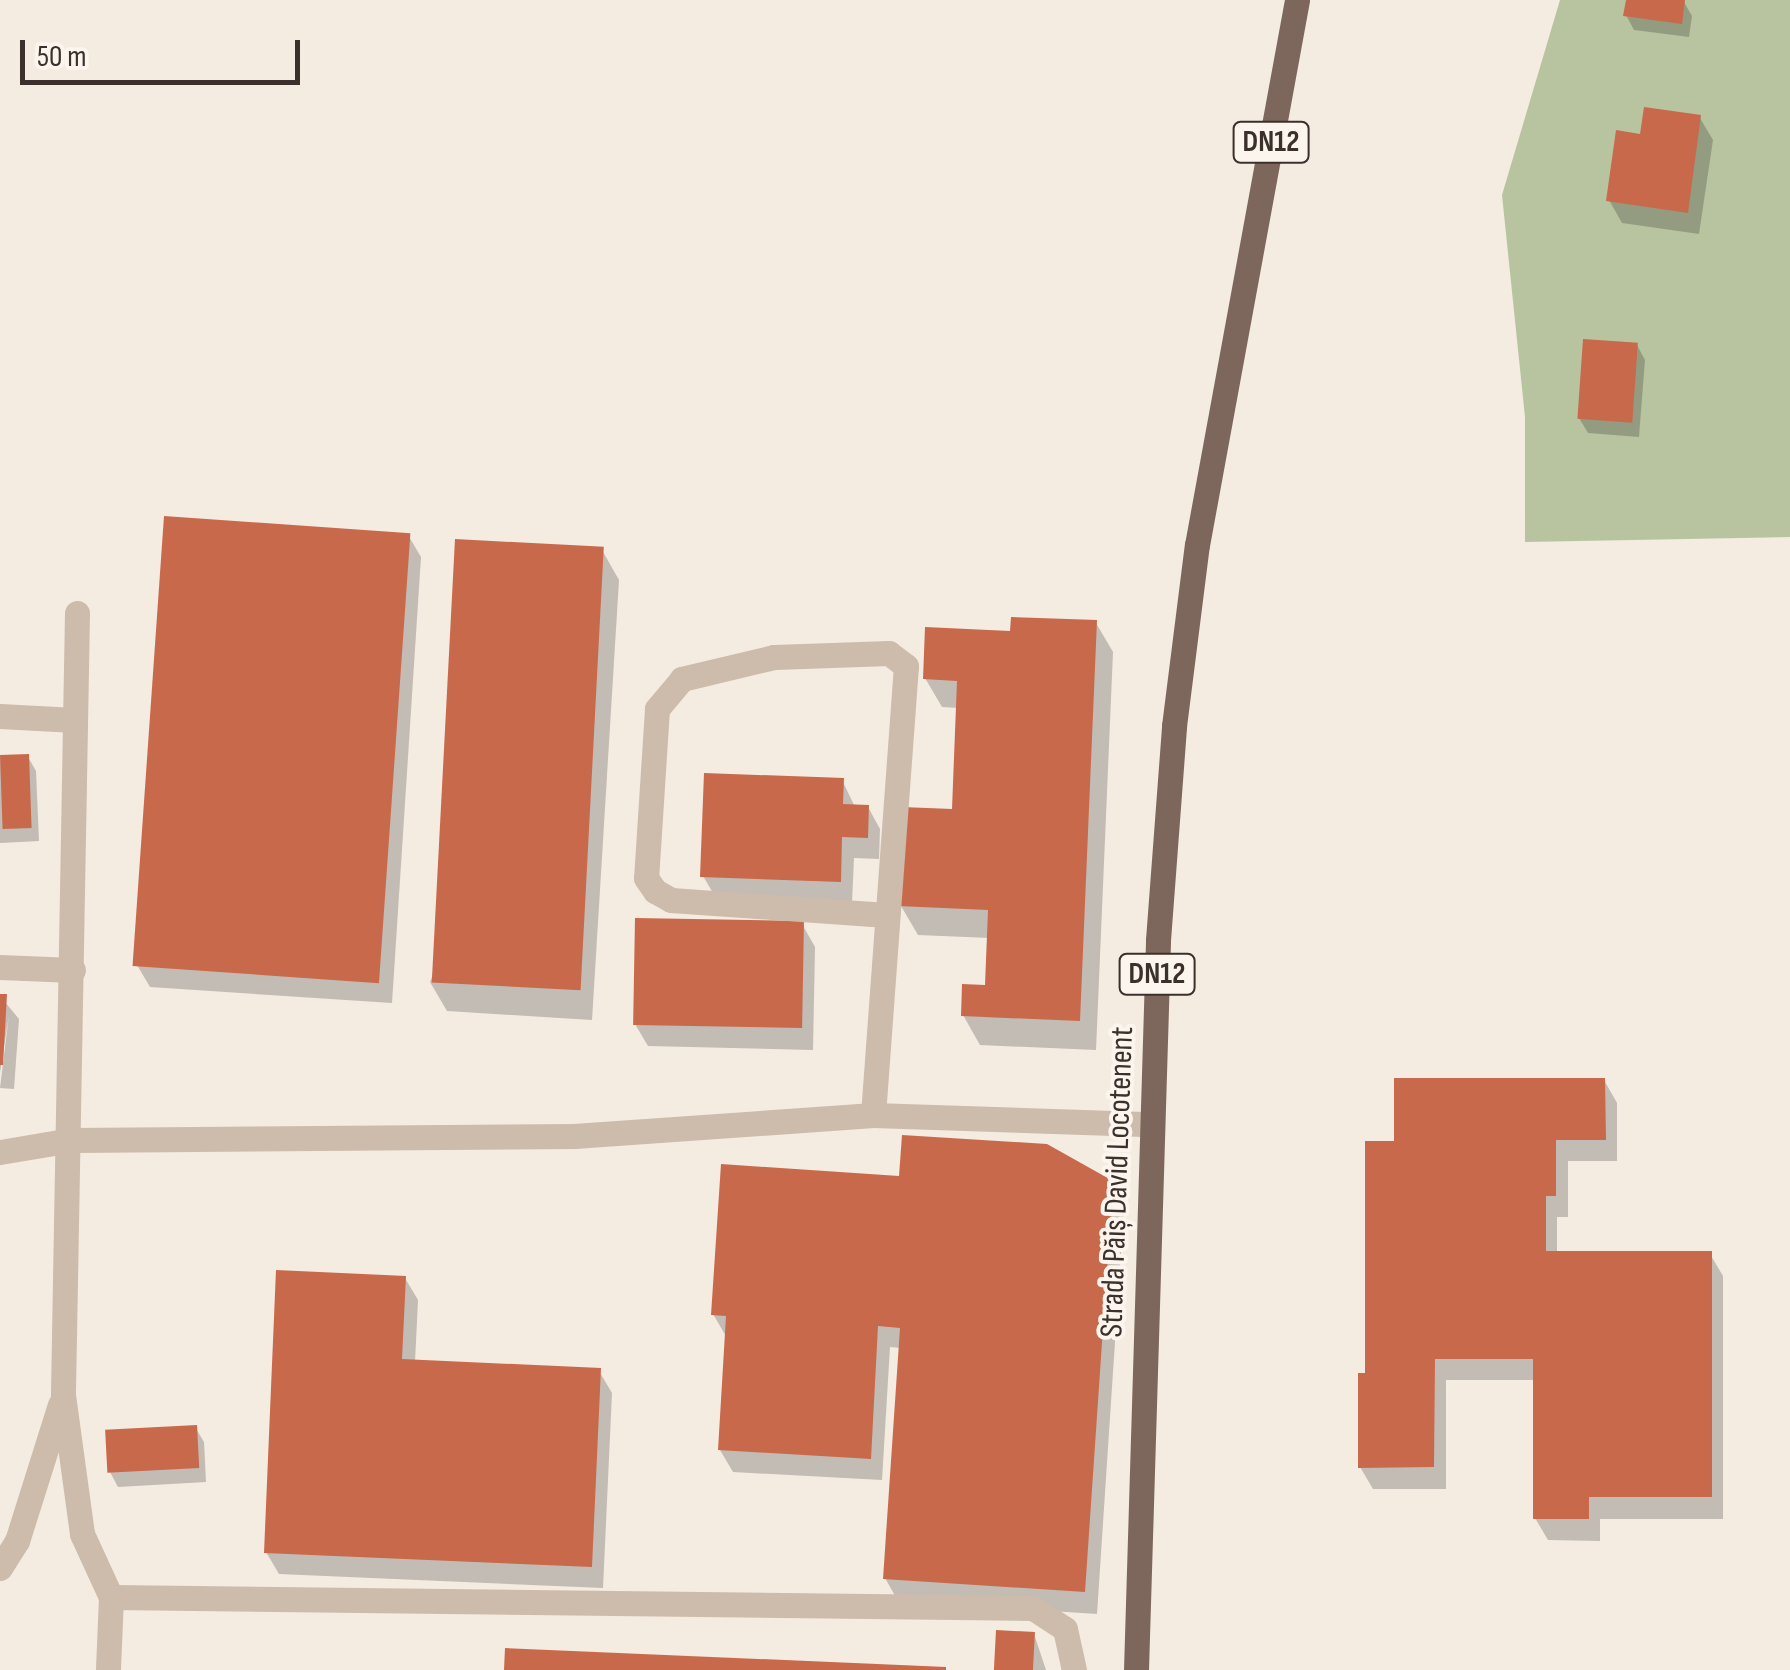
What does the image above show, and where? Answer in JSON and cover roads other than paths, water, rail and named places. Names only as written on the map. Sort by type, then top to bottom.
[{"type":"main road","name":"Strada Păiș David Locotenent","points":[[1136,1670],[1151,1124],[1174,726],[1197,545],[1297,0]]},
{"type":"lane","points":[[77,612],[72,1140],[63,1395],[82,1534],[111,1597],[108,1670]]},
{"type":"lane","points":[[873,1115],[906,666],[889,653],[774,658],[682,678],[658,709],[646,878],[655,892],[670,900],[886,915]]},
{"type":"lane","points":[[0,716],[75,720]]},
{"type":"lane","points":[[0,967],[73,970]]},
{"type":"lane","points":[[0,1152],[72,1140],[574,1136],[873,1115],[1151,1124]]},
{"type":"lane","points":[[0,1568],[17,1541],[63,1395]]},
{"type":"lane","points":[[111,1597],[1033,1608],[1065,1629],[1074,1670]]}]
